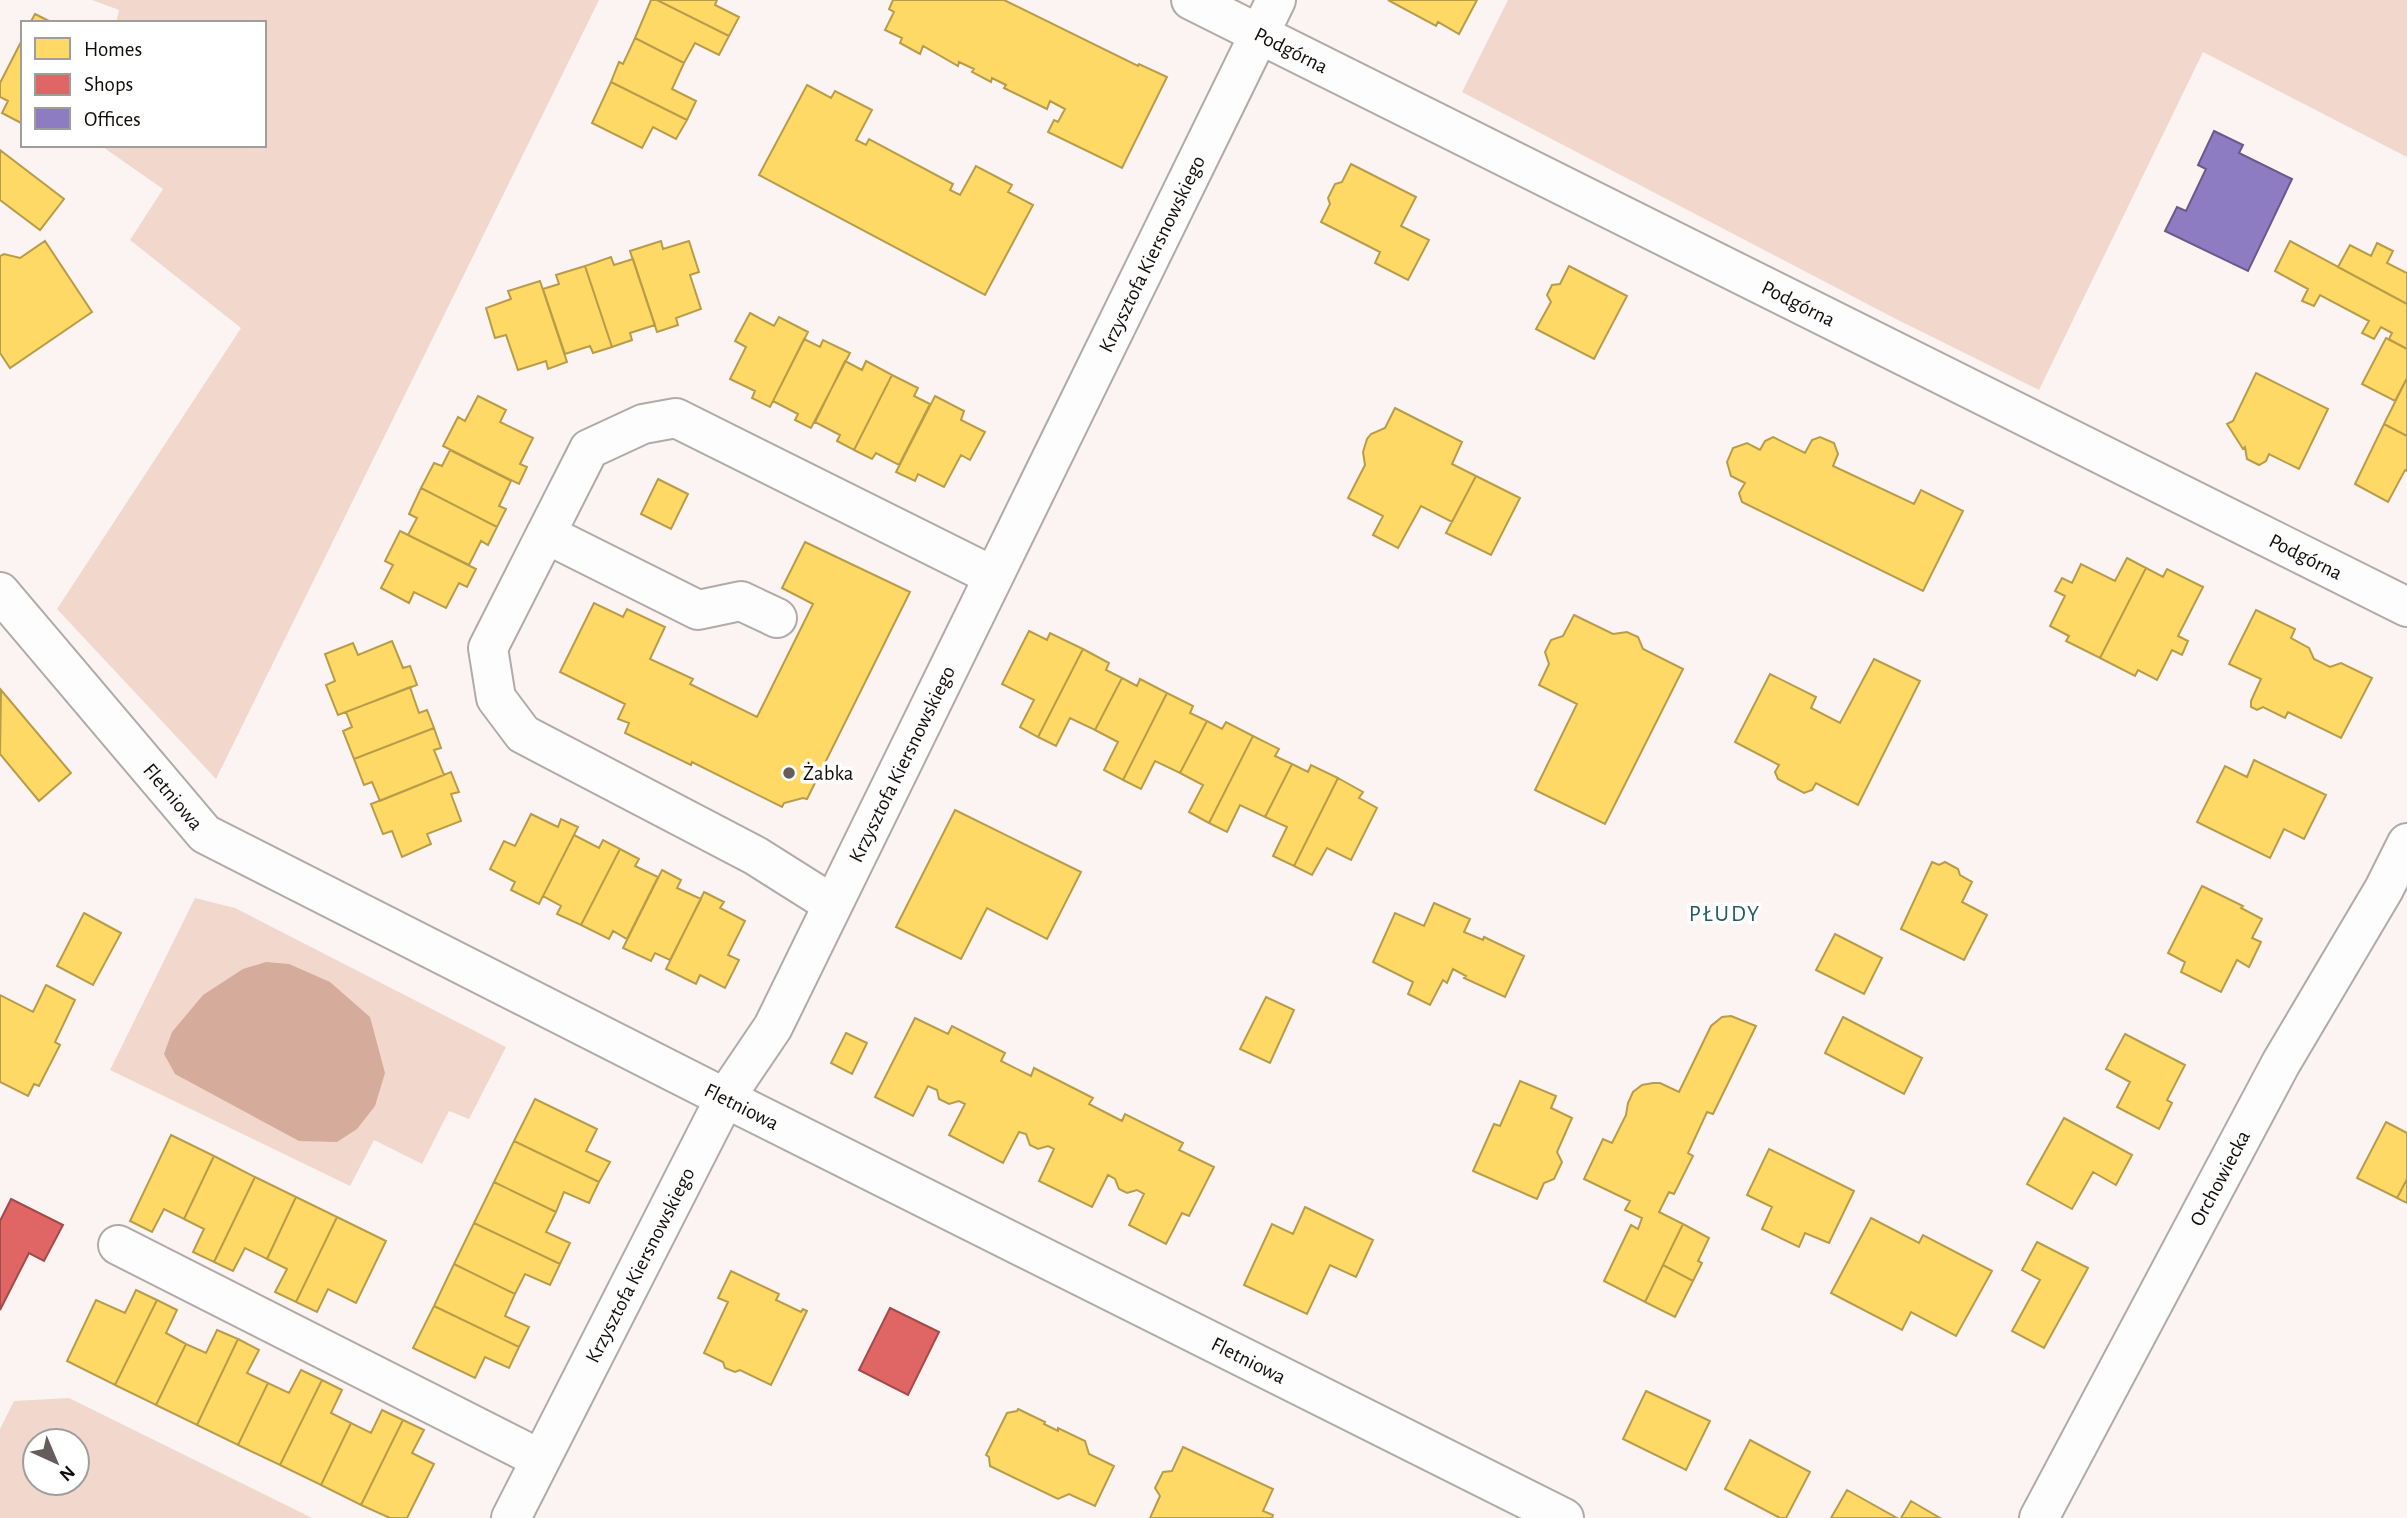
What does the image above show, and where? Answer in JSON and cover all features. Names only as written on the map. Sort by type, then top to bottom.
[{"type":"street","name":"Podgórna","points":[[1191,0],[2407,607]]},
{"type":"street","name":"Krzysztofa Kiersnowskiego","points":[[511,1518],[724,1098],[773,1027],[1276,0]]},
{"type":"street","points":[[832,904],[756,856],[523,734],[496,698],[488,648],[589,449],[643,424],[676,418],[993,576]]},
{"type":"street","points":[[546,534],[698,610],[741,601],[777,618]]},
{"type":"street","name":"Fletniowa","points":[[0,592],[205,834],[724,1098],[1564,1518]]},
{"type":"street","name":"Orchowiecka","points":[[2039,1518],[2281,1063],[2384,889],[2407,843]]},
{"type":"street","points":[[118,1245],[540,1459]]},
{"type":"shaded area","points":[[92,0],[599,0],[216,779],[57,609],[241,328],[130,240],[163,189],[103,147],[266,147],[266,21],[116,21],[119,10]]},
{"type":"shaded area","points":[[1508,0],[2407,0],[2407,157],[2203,52],[2039,390],[1894,318],[1462,92]]},
{"type":"shaded area","points":[[195,898],[235,908],[506,1047],[469,1119],[449,1111],[422,1164],[374,1140],[350,1186],[110,1070]]},
{"type":"shaded area","points":[[266,962],[289,964],[330,982],[370,1017],[385,1073],[375,1106],[357,1129],[337,1142],[299,1141],[175,1074],[164,1054],[172,1032],[203,995],[243,969]]},
{"type":"shaded area","points":[[69,1398],[312,1518],[0,1518],[0,1429],[14,1401]]},
{"type":"building: Homes","points":[[651,0],[657,0],[729,36],[719,55],[695,43],[684,63],[635,38]]},
{"type":"building: Homes","points":[[657,0],[717,0],[715,5],[739,17],[729,36]]},
{"type":"building: Homes","points":[[893,0],[1004,0],[1138,66],[1139,64],[1167,77],[1122,168],[1048,132],[1054,120],[1058,122],[1065,109],[1050,101],[1047,109],[1004,88],[1006,85],[992,78],[991,82],[972,72],[974,69],[959,62],[958,66],[923,46],[920,54],[900,43],[902,38],[885,30],[894,12],[889,9]]},
{"type":"building: Homes","points":[[1388,0],[1477,0],[1459,34],[1438,22],[1436,26]]},
{"type":"building: Homes","points":[[35,14],[49,21],[31,21]]},
{"type":"building: Homes","points":[[635,38],[684,63],[672,89],[696,101],[687,120],[611,82],[619,62],[623,64]]},
{"type":"building: Homes","points":[[21,42],[21,123],[2,113],[8,101],[0,97],[0,83]]},
{"type":"building: Homes","points":[[611,82],[687,120],[676,139],[653,127],[642,148],[592,123]]},
{"type":"building: Homes","points":[[807,85],[831,98],[835,91],[872,110],[856,140],[866,145],[869,139],[953,184],[950,190],[960,195],[976,166],[1012,185],[1008,192],[1033,205],[985,295],[759,175]]},
{"type":"building: Homes","points":[[0,150],[64,199],[40,230],[0,200]]},
{"type":"building: Homes","points":[[1351,164],[1416,197],[1401,226],[1429,240],[1408,280],[1375,263],[1380,252],[1321,222],[1330,204],[1328,198],[1335,184],[1342,182]]},
{"type":"building: Homes","points":[[45,241],[92,312],[10,368],[0,353],[0,256],[4,254],[20,258]]},
{"type":"building: Homes","points":[[661,241],[663,249],[689,241],[699,272],[690,275],[701,309],[676,318],[678,325],[657,332],[630,251]]},
{"type":"building: Homes","points":[[2290,241],[2407,304],[2407,349],[2389,339],[2392,333],[2381,327],[2374,339],[2362,333],[2369,321],[2320,295],[2314,306],[2302,301],[2308,289],[2275,271]]},
{"type":"building: Homes","points":[[2377,243],[2393,251],[2387,263],[2407,273],[2407,304],[2338,267],[2350,245],[2371,256]]},
{"type":"building: Homes","points":[[611,257],[614,265],[633,259],[655,325],[630,333],[632,340],[612,347],[585,266]]},
{"type":"building: Homes","points":[[585,266],[612,347],[593,353],[590,346],[565,354],[543,289],[559,284],[556,275]]},
{"type":"building: Homes","points":[[1569,266],[1627,296],[1594,359],[1536,329],[1551,302],[1547,295],[1552,285],[1560,284]]},
{"type":"building: Homes","points":[[540,281],[567,362],[548,369],[546,361],[518,370],[506,335],[495,338],[486,308],[511,299],[508,291]]},
{"type":"building: Homes","points":[[750,313],[774,326],[779,317],[808,332],[770,407],[752,398],[755,391],[730,379],[746,347],[735,341]]},
{"type":"building: Homes","points":[[2386,338],[2407,349],[2407,378],[2395,401],[2362,384]]},
{"type":"building: Homes","points":[[804,339],[820,347],[823,340],[850,353],[811,428],[795,420],[798,414],[773,401]]},
{"type":"building: Homes","points":[[845,361],[862,370],[866,361],[892,375],[854,450],[837,441],[840,435],[815,422]]},
{"type":"building: Homes","points":[[2256,373],[2328,409],[2299,469],[2269,454],[2266,461],[2259,465],[2247,459],[2245,447],[2243,449],[2227,424],[2233,421]]},
{"type":"building: Homes","points":[[892,375],[918,388],[914,396],[930,404],[899,465],[876,453],[872,459],[854,450]]},
{"type":"building: Homes","points":[[2407,378],[2407,436],[2384,424]]},
{"type":"building: Homes","points":[[478,396],[506,410],[500,422],[533,438],[520,464],[527,467],[519,484],[443,446],[458,417],[465,421]]},
{"type":"building: Homes","points":[[935,396],[964,411],[961,420],[985,432],[970,460],[961,455],[944,487],[918,474],[915,481],[896,472]]},
{"type":"building: Homes","points":[[1395,408],[1462,442],[1452,464],[1476,476],[1452,522],[1421,506],[1398,548],[1373,535],[1383,516],[1348,498],[1365,465],[1363,452],[1367,439],[1371,434],[1385,428]]},
{"type":"building: Homes","points":[[2384,424],[2407,436],[2407,471],[2405,470],[2388,502],[2355,484]]},
{"type":"building: Homes","points":[[1773,437],[1805,453],[1812,440],[1820,437],[1834,443],[1838,454],[1833,466],[1914,504],[1921,490],[1963,511],[1923,591],[1742,502],[1739,493],[1745,483],[1731,476],[1727,462],[1733,448],[1747,443],[1760,450],[1765,441]]},
{"type":"building: Homes","points":[[450,450],[511,481],[499,506],[506,509],[497,527],[421,488],[434,463],[442,466]]},
{"type":"building: Homes","points":[[1476,476],[1520,498],[1491,555],[1446,533]]},
{"type":"building: Homes","points":[[658,479],[688,494],[671,529],[641,514]]},
{"type":"building: Homes","points":[[421,488],[497,527],[488,545],[481,541],[469,565],[408,535],[417,518],[409,514]]},
{"type":"building: Homes","points":[[400,531],[476,569],[467,587],[459,583],[446,608],[414,592],[409,603],[381,588],[393,565],[385,561]]},
{"type":"building: Homes","points":[[805,542],[910,592],[807,799],[784,803],[782,807],[692,762],[691,765],[625,733],[629,723],[618,719],[625,704],[560,672],[594,603],[623,617],[627,609],[665,627],[650,659],[693,679],[690,684],[757,717],[813,604],[782,588]]},
{"type":"building: Homes","points":[[2127,558],[2146,568],[2100,658],[2066,641],[2069,636],[2050,626],[2065,596],[2055,591],[2062,578],[2072,583],[2081,564],[2115,581]]},
{"type":"building: Homes","points":[[2146,568],[2163,577],[2167,569],[2203,587],[2178,636],[2188,641],[2182,655],[2172,650],[2157,680],[2138,670],[2135,676],[2100,658]]},
{"type":"building: Homes","points":[[2256,610],[2295,629],[2291,638],[2309,648],[2314,659],[2330,667],[2341,663],[2372,678],[2341,738],[2288,712],[2285,718],[2263,707],[2257,710],[2251,707],[2261,679],[2229,664]]},
{"type":"building: Homes","points":[[1574,615],[1613,634],[1627,632],[1638,637],[1643,649],[1683,669],[1605,824],[1535,790],[1577,704],[1539,685],[1549,664],[1545,652],[1551,640],[1563,636]]},
{"type":"building: Homes","points":[[1029,631],[1047,640],[1050,633],[1083,649],[1038,737],[1020,727],[1034,700],[1002,684]]},
{"type":"building: Homes","points":[[392,641],[403,668],[410,666],[417,685],[338,715],[326,685],[335,681],[325,654],[353,643],[358,655]]},
{"type":"building: Homes","points":[[1083,649],[1109,663],[1106,670],[1122,678],[1095,730],[1070,718],[1056,746],[1038,737]]},
{"type":"building: Homes","points":[[1874,659],[1920,681],[1858,805],[1816,783],[1812,790],[1804,793],[1778,779],[1775,772],[1779,765],[1735,742],[1770,674],[1816,697],[1811,708],[1840,723]]},
{"type":"building: Homes","points":[[1122,678],[1137,686],[1140,679],[1167,693],[1123,780],[1104,770],[1118,742],[1095,730]]},
{"type":"building: Homes","points":[[410,687],[419,713],[427,710],[434,728],[354,759],[343,731],[352,727],[346,712]]},
{"type":"building: Homes","points":[[1,690],[71,773],[39,801],[0,754]]},
{"type":"building: Homes","points":[[1167,693],[1193,706],[1190,713],[1207,721],[1180,773],[1155,761],[1141,789],[1123,780]]},
{"type":"building: Homes","points":[[1207,721],[1222,729],[1226,722],[1253,736],[1209,823],[1189,812],[1203,785],[1180,773]]},
{"type":"building: Homes","points":[[434,728],[441,748],[434,750],[444,775],[380,801],[372,782],[364,785],[354,759]]},
{"type":"building: Homes","points":[[1253,736],[1279,749],[1275,756],[1292,764],[1265,817],[1240,805],[1227,832],[1209,823]]},
{"type":"building: Homes","points":[[2254,760],[2326,795],[2304,839],[2284,829],[2270,858],[2197,822],[2225,766],[2247,777]]},
{"type":"building: Homes","points":[[1292,764],[1308,772],[1311,765],[1338,778],[1294,866],[1273,856],[1287,827],[1265,817]]},
{"type":"building: Homes","points":[[451,772],[459,792],[451,794],[461,821],[427,834],[431,844],[402,857],[392,831],[383,834],[371,804]]},
{"type":"building: Homes","points":[[1338,778],[1363,792],[1359,798],[1377,808],[1351,860],[1327,848],[1312,875],[1294,866]]},
{"type":"building: Homes","points":[[955,810],[1081,872],[1047,939],[987,908],[961,959],[896,927]]},
{"type":"building: Homes","points":[[531,814],[558,827],[561,819],[578,827],[539,904],[511,890],[515,882],[490,869],[504,841],[515,846]]},
{"type":"building: Homes","points":[[574,835],[599,848],[603,840],[620,849],[581,925],[557,914],[561,906],[543,896]]},
{"type":"building: Homes","points":[[620,849],[639,859],[635,866],[658,877],[627,939],[613,931],[609,939],[581,925]]},
{"type":"building: Homes","points":[[1932,862],[1939,865],[1945,862],[1958,869],[1960,875],[1972,882],[1962,902],[1987,915],[1964,960],[1901,929]]},
{"type":"building: Homes","points":[[662,870],[681,880],[677,888],[701,899],[670,960],[655,953],[651,961],[623,948]]},
{"type":"building: Homes","points":[[2202,886],[2243,906],[2241,908],[2262,919],[2252,938],[2261,942],[2249,967],[2237,960],[2221,992],[2181,972],[2185,962],[2168,953]]},
{"type":"building: Homes","points":[[704,892],[724,902],[720,908],[745,921],[728,955],[739,960],[725,988],[700,975],[696,984],[666,969]]},
{"type":"building: Homes","points":[[1434,903],[1470,919],[1464,932],[1483,940],[1484,937],[1524,956],[1505,997],[1464,978],[1466,976],[1453,969],[1447,983],[1443,980],[1430,1005],[1408,994],[1413,982],[1373,962],[1395,913],[1424,926]]},
{"type":"building: Homes","points":[[84,913],[121,933],[93,985],[57,966]]},
{"type":"building: Homes","points":[[1835,934],[1882,958],[1864,994],[1816,970]]},
{"type":"building: Homes","points":[[46,985],[75,1000],[55,1042],[60,1045],[39,1086],[34,1084],[28,1096],[0,1082],[0,995],[33,1012]]},
{"type":"building: Homes","points":[[1266,997],[1294,1010],[1270,1063],[1240,1049]]},
{"type":"building: Homes","points":[[1731,1016],[1756,1026],[1713,1114],[1707,1112],[1688,1153],[1693,1156],[1674,1194],[1669,1192],[1659,1212],[1683,1224],[1645,1302],[1604,1281],[1631,1225],[1638,1229],[1642,1218],[1625,1210],[1630,1201],[1584,1179],[1603,1139],[1612,1143],[1626,1115],[1633,1092],[1642,1085],[1660,1083],[1679,1092],[1711,1026],[1722,1017]]},
{"type":"building: Homes","points":[[1843,1017],[1922,1058],[1904,1094],[1825,1053]]},
{"type":"building: Homes","points":[[915,1018],[948,1034],[952,1026],[1005,1053],[1001,1061],[1031,1076],[1034,1068],[1093,1098],[1089,1104],[1122,1121],[1125,1114],[1183,1143],[1179,1150],[1214,1167],[1189,1216],[1182,1213],[1166,1244],[1129,1225],[1144,1194],[1137,1190],[1127,1193],[1119,1189],[1115,1179],[1108,1175],[1092,1207],[1039,1181],[1054,1149],[1048,1146],[1038,1149],[1030,1145],[1026,1134],[1019,1132],[1003,1163],[949,1135],[965,1104],[959,1101],[949,1104],[939,1099],[937,1090],[928,1086],[913,1116],[875,1097]]},
{"type":"building: Homes","points":[[846,1033],[867,1043],[852,1074],[831,1063]]},
{"type":"building: Homes","points":[[2125,1034],[2185,1065],[2167,1100],[2172,1103],[2159,1129],[2117,1107],[2130,1082],[2106,1069]]},
{"type":"building: Homes","points":[[1520,1081],[1556,1096],[1551,1108],[1572,1118],[1557,1152],[1562,1162],[1554,1179],[1544,1183],[1537,1199],[1473,1171],[1494,1124],[1500,1126]]},
{"type":"building: Homes","points":[[535,1099],[597,1129],[586,1151],[610,1162],[599,1182],[514,1141]]},
{"type":"building: Homes","points":[[2064,1118],[2132,1155],[2116,1185],[2093,1172],[2072,1209],[2027,1184]]},
{"type":"building: Homes","points":[[2386,1122],[2407,1133],[2407,1179],[2397,1198],[2357,1178]]},
{"type":"building: Homes","points":[[171,1135],[214,1156],[184,1219],[164,1209],[152,1232],[130,1221]]},
{"type":"building: Homes","points":[[514,1141],[599,1182],[589,1203],[564,1192],[556,1212],[494,1182]]},
{"type":"building: Homes","points":[[1769,1149],[1854,1191],[1829,1243],[1805,1233],[1799,1247],[1762,1229],[1772,1207],[1747,1195]]},
{"type":"building: Homes","points":[[214,1156],[255,1177],[214,1262],[193,1252],[204,1229],[184,1219]]},
{"type":"building: Homes","points":[[255,1177],[296,1197],[267,1259],[245,1248],[233,1271],[214,1262]]},
{"type":"building: Homes","points":[[2407,1179],[2407,1203],[2397,1198]]},
{"type":"building: Homes","points":[[494,1182],[556,1212],[546,1232],[570,1243],[560,1264],[474,1223]]},
{"type":"building: Homes","points":[[296,1197],[337,1217],[296,1302],[275,1292],[287,1269],[267,1259]]},
{"type":"building: Homes","points":[[1305,1207],[1373,1240],[1356,1277],[1330,1265],[1307,1314],[1244,1285],[1272,1224],[1293,1234]]},
{"type":"building: Homes","points":[[337,1217],[386,1241],[356,1303],[328,1289],[317,1312],[296,1302]]},
{"type":"building: Homes","points":[[1871,1218],[1919,1243],[1923,1235],[1992,1271],[1956,1336],[1911,1312],[1902,1330],[1831,1293]]},
{"type":"building: Homes","points":[[474,1223],[560,1264],[550,1285],[525,1274],[515,1294],[454,1264]]},
{"type":"building: Homes","points":[[1683,1224],[1709,1238],[1698,1261],[1702,1263],[1693,1281],[1663,1265]]},
{"type":"building: Homes","points":[[2037,1242],[2088,1268],[2044,1348],[2012,1331],[2040,1280],[2022,1270]]},
{"type":"building: Homes","points":[[454,1264],[515,1294],[505,1316],[529,1327],[519,1347],[434,1306]]},
{"type":"building: Homes","points":[[1663,1265],[1693,1281],[1675,1317],[1645,1302]]},
{"type":"building: Homes","points":[[731,1271],[779,1294],[776,1300],[801,1312],[803,1309],[807,1311],[771,1385],[740,1370],[735,1372],[725,1368],[723,1362],[704,1353],[728,1302],[718,1298]]},
{"type":"building: Homes","points":[[136,1290],[157,1300],[115,1385],[67,1361],[96,1300],[125,1313]]},
{"type":"building: Homes","points":[[157,1300],[177,1310],[166,1333],[186,1344],[156,1405],[115,1385]]},
{"type":"building: Homes","points":[[434,1306],[519,1347],[509,1368],[485,1357],[475,1378],[413,1348]]},
{"type":"building: Homes","points":[[217,1330],[238,1339],[197,1425],[156,1405],[186,1344],[206,1353]]},
{"type":"building: Homes","points":[[238,1339],[259,1350],[247,1373],[268,1383],[238,1445],[197,1425]]},
{"type":"building: Homes","points":[[301,1370],[322,1380],[280,1465],[238,1445],[268,1383],[289,1393]]},
{"type":"building: Homes","points":[[322,1380],[342,1390],[331,1413],[351,1423],[321,1485],[280,1465]]},
{"type":"building: Homes","points":[[1646,1391],[1710,1421],[1686,1470],[1623,1439]]},
{"type":"building: Homes","points":[[1018,1409],[1058,1431],[1058,1428],[1085,1441],[1089,1454],[1114,1466],[1095,1506],[1069,1494],[1058,1499],[990,1466],[989,1457],[986,1455],[1007,1413]]},
{"type":"building: Homes","points":[[382,1410],[403,1420],[361,1505],[321,1485],[351,1423],[371,1433]]},
{"type":"building: Homes","points":[[403,1420],[424,1430],[412,1453],[434,1464],[407,1518],[390,1518],[361,1505]]},
{"type":"building: Homes","points":[[1750,1440],[1810,1472],[1786,1518],[1780,1518],[1725,1489]]},
{"type":"building: Homes","points":[[1183,1447],[1273,1489],[1263,1511],[1273,1515],[1272,1518],[1150,1518],[1160,1496],[1155,1488],[1163,1472],[1172,1471]]},
{"type":"building: Homes","points":[[1847,1490],[1897,1518],[1831,1518]]},
{"type":"building: Homes","points":[[1911,1501],[1940,1518],[1901,1518]]},
{"type":"building: Shops","points":[[11,1199],[63,1225],[44,1261],[29,1253],[0,1310],[0,1221]]},
{"type":"building: Shops","points":[[890,1308],[939,1332],[908,1395],[859,1370]]},
{"type":"building: Offices","points":[[2214,131],[2243,145],[2239,153],[2292,179],[2248,271],[2165,231],[2177,207],[2186,211],[2206,169],[2198,165]]},
{"type":"place","name":"Żabka","points":[[789,773]]},
{"type":"district","name":"PŁUDY","points":[[1725,913]]}]
